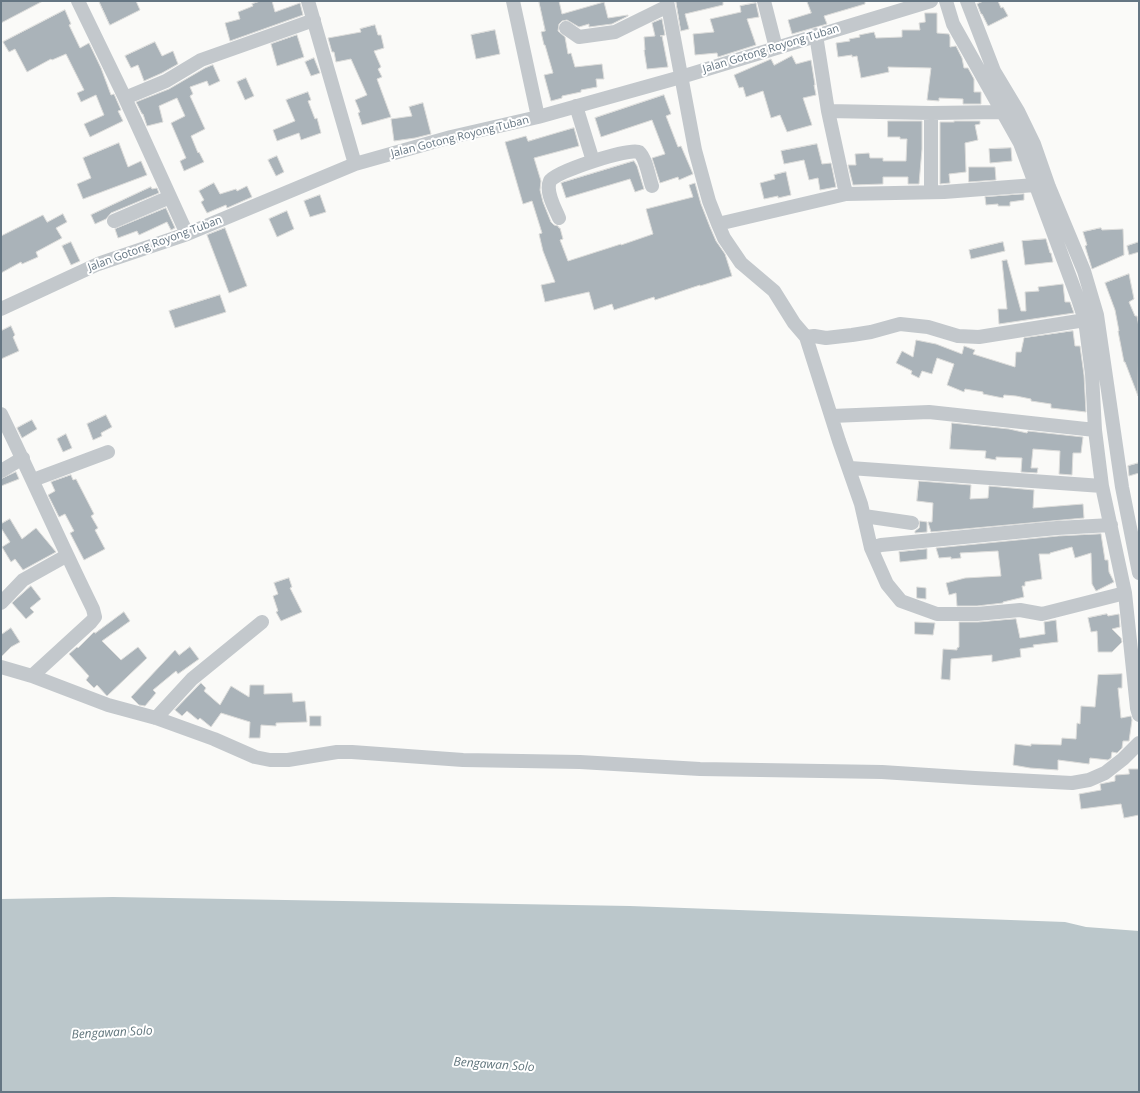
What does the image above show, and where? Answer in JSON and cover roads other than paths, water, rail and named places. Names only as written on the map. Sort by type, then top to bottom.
[{"type":"street","points":[[78,1],[188,234]]},
{"type":"street","points":[[308,1],[355,164]]},
{"type":"street","points":[[513,1],[538,117]]},
{"type":"street","points":[[764,1],[776,48]]},
{"type":"street","name":"Jalan Gotong Royong Tuban","points":[[1,309],[98,264],[188,234],[355,164],[451,137],[538,117],[681,77],[931,1]]},
{"type":"street","points":[[946,1],[953,24],[1020,143],[1085,320],[1092,374],[1095,430],[1102,486],[1125,593],[1139,715]]},
{"type":"street","points":[[967,1],[994,71],[1018,111],[1034,144],[1049,187],[1084,270],[1097,315],[1122,488],[1133,515],[1139,572]]},
{"type":"street","points":[[566,28],[579,36],[615,32],[668,4],[695,150],[709,202],[724,238],[741,263],[774,290],[794,323],[806,337],[839,441],[850,468],[864,516],[871,548],[887,584],[901,601],[937,614],[977,614],[1020,610],[1042,614],[1125,593]]},
{"type":"street","points":[[125,98],[166,81],[201,60],[314,20]]},
{"type":"street","points":[[816,35],[828,111],[846,194]]},
{"type":"street","points":[[576,106],[593,161]]},
{"type":"street","points":[[828,111],[931,113],[1002,112]]},
{"type":"street","points":[[931,113],[931,192]]},
{"type":"street","points":[[559,218],[548,186],[551,178],[593,161],[636,151],[640,153],[643,158],[652,186]]},
{"type":"street","points":[[718,224],[846,194],[931,192],[1035,185]]},
{"type":"street","points":[[114,221],[170,197]]},
{"type":"street","points":[[806,337],[814,336],[826,338],[852,335],[871,332],[900,324],[928,327],[958,336],[979,337],[1085,320]]},
{"type":"street","points":[[832,416],[929,412],[1095,430]]},
{"type":"street","points":[[1,414],[33,480],[66,556],[93,609],[95,617],[32,676]]},
{"type":"street","points":[[33,480],[108,452]]},
{"type":"street","points":[[1,471],[22,458]]},
{"type":"street","points":[[850,468],[1102,486]]},
{"type":"street","points":[[864,516],[912,523]]},
{"type":"street","points":[[871,548],[881,545],[1111,525]]},
{"type":"street","points":[[1,603],[23,580],[66,556]]},
{"type":"street","points":[[156,718],[192,679],[262,622]]},
{"type":"street","points":[[1,667],[32,676],[108,704],[156,718],[214,738],[255,757],[270,760],[288,760],[337,752],[352,752],[463,760],[580,762],[700,769],[882,772],[1072,783],[1089,780],[1105,773],[1123,759],[1139,743]]},
{"type":"water","name":"Bengawan Solo","points":[[113,897],[630,906],[1065,922],[1086,927],[1139,931],[1139,1092],[1,1092],[1,899]]}]
